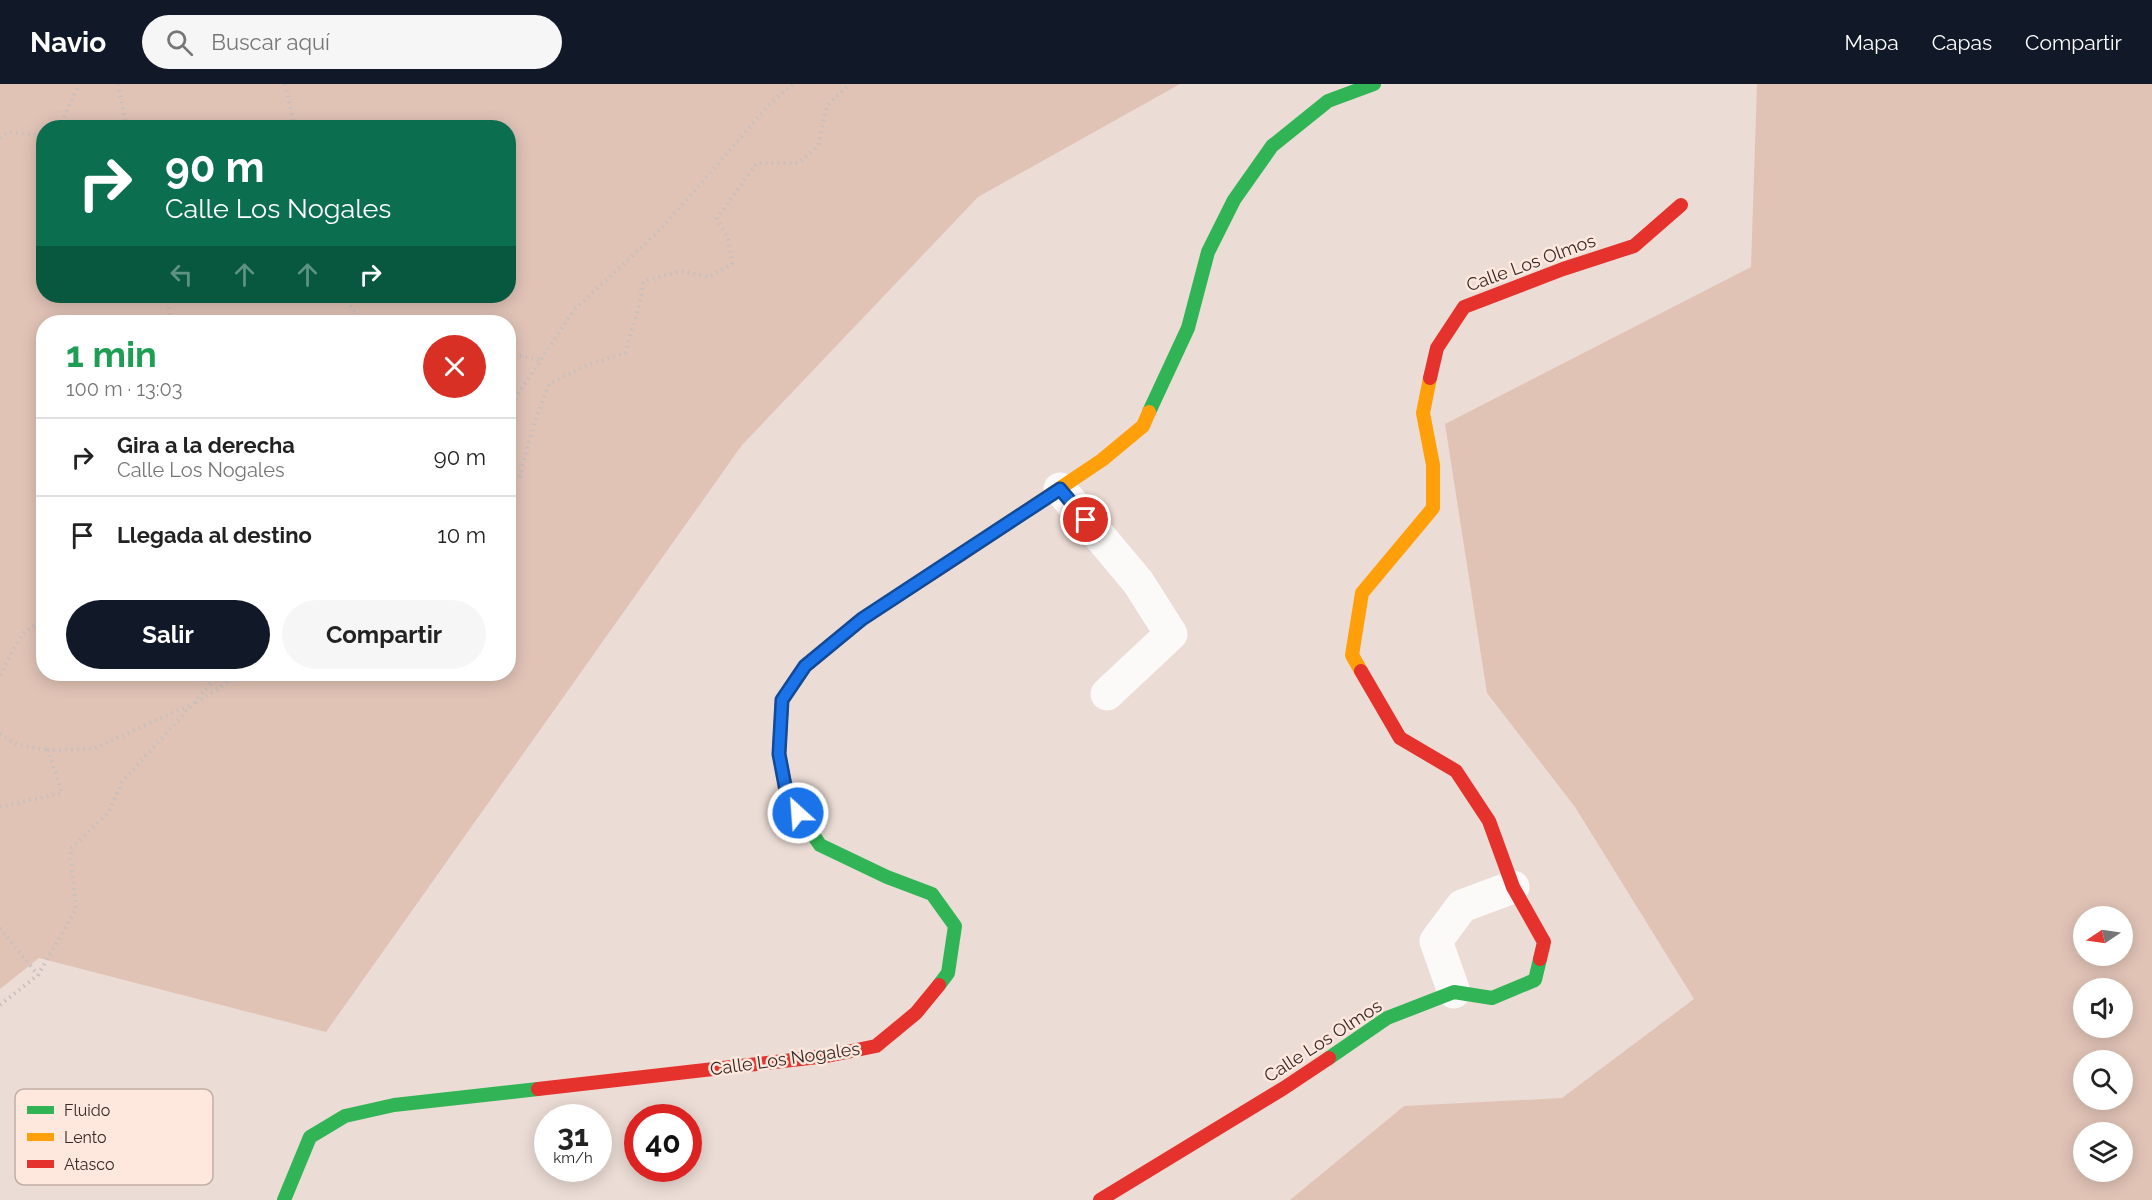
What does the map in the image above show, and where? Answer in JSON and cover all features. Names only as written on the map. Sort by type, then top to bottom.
[{"type":"street","name":"Calle Los Nogales","points":[[284,1200],[310,1137],[345,1116],[394,1105],[827,1056],[876,1046],[916,1013],[948,974],[955,926],[932,894],[887,877],[820,845],[787,796],[779,754],[782,700],[805,666],[862,619],[1060,489],[1102,460],[1143,426],[1188,328],[1208,252],[1234,200],[1272,146],[1328,101],[1374,84]]},
{"type":"street","name":"Calle Los Olmos","points":[[1100,1200],[1284,1088],[1387,1018],[1454,992],[1492,998],[1535,980],[1544,942],[1513,887],[1489,821],[1456,771],[1400,738],[1352,656],[1362,593],[1433,508],[1433,465],[1423,413],[1437,348],[1464,307],[1563,269],[1634,246],[1681,205]]},
{"type":"street","points":[[1060,489],[1138,582],[1171,634],[1107,694]]},
{"type":"street","points":[[1454,992],[1436,941],[1462,906],[1513,887]]},
{"type":"path","points":[[63,120],[79,84]]},
{"type":"path","points":[[117,84],[125,120]]},
{"type":"path","points":[[285,84],[293,120]]},
{"type":"path","points":[[516,397],[574,310],[660,230],[769,105],[792,84]]},
{"type":"path","points":[[516,478],[519,476],[535,421],[549,384],[588,365],[625,353],[644,281],[681,271],[708,277],[732,264],[729,242],[717,218],[757,163],[799,163],[818,146],[827,105],[850,84]]},
{"type":"path","points":[[0,138],[8,132],[36,135]]},
{"type":"path","points":[[516,355],[542,360]]},
{"type":"path","points":[[0,675],[22,634],[36,624]]},
{"type":"path","points":[[0,1005],[38,975],[76,909],[70,849],[108,813],[122,782],[214,681]]},
{"type":"path","points":[[0,734],[18,745],[48,750],[93,748],[193,704],[229,681]]},
{"type":"path","points":[[0,807],[62,793],[48,750]]},
{"type":"path","points":[[0,928],[38,975]]},
{"type":"shaded area","points":[[0,84],[1180,84],[978,197],[742,445],[326,1032],[39,958],[0,989]]},
{"type":"shaded area","points":[[1757,84],[2152,84],[2152,1200],[1290,1200],[1404,1106],[1562,1098],[1694,999],[1575,807],[1487,693],[1445,424],[1751,267]]},
{"type":"traffic: fast","points":[[1149,412],[1188,328],[1208,252],[1234,200],[1272,146],[1328,101],[1374,84]]},
{"type":"traffic: fast","points":[[784,780],[787,796],[820,845],[887,877],[932,894],[955,926],[948,973],[939,985]]},
{"type":"traffic: fast","points":[[1329,1058],[1387,1018],[1454,992],[1492,998],[1535,980],[1540,959]]},
{"type":"traffic: fast","points":[[284,1200],[310,1137],[345,1116],[394,1105],[538,1089]]},
{"type":"traffic: slow","points":[[1361,671],[1352,655],[1362,593],[1433,508],[1433,465],[1423,413],[1430,378]]},
{"type":"traffic: slow","points":[[962,554],[1102,460],[1143,426],[1149,412]]},
{"type":"traffic: jam","points":[[1430,378],[1437,348],[1464,307],[1563,269],[1634,246],[1681,205]]},
{"type":"traffic: jam","points":[[784,780],[779,754],[782,700],[805,666],[862,619],[962,554]]},
{"type":"traffic: jam","points":[[1361,671],[1400,738],[1456,771],[1489,821],[1513,887],[1544,942],[1540,959]]},
{"type":"traffic: jam","points":[[538,1089],[827,1056],[876,1046],[916,1013],[939,985]]},
{"type":"traffic: jam","points":[[1100,1200],[1329,1058]]},
{"type":"route","points":[[798,813],[787,796],[779,754],[782,700],[805,666],[862,619],[1060,489],[1086,520]]}]
